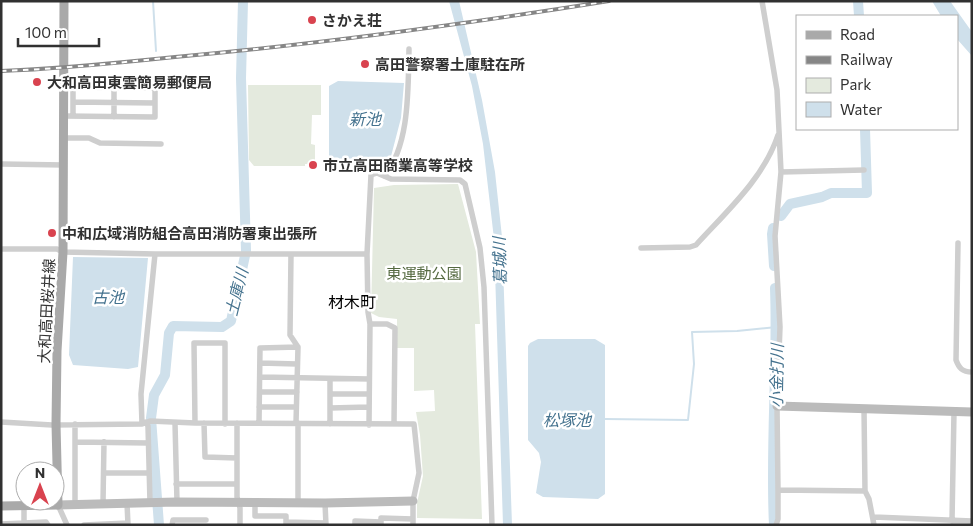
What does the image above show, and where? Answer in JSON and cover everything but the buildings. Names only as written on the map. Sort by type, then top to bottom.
[{"type":"main road","name":"大和高田桜井線","points":[[57,461],[57,351],[63,252],[64,138],[69,116],[64,1]]},
{"type":"main road","points":[[1,506],[15,506]]},
{"type":"street","points":[[762,1],[777,90],[780,131],[781,172],[775,236],[780,327],[777,406],[778,519],[776,525]]},
{"type":"street","points":[[384,176],[392,167],[398,154],[405,120],[408,49]]},
{"type":"street","points":[[68,87],[155,88],[155,117],[69,116],[73,102],[68,87]]},
{"type":"street","points":[[114,88],[114,117]]},
{"type":"street","points":[[73,102],[155,103]]},
{"type":"street","points":[[641,248],[696,245],[757,176],[774,149],[780,131]]},
{"type":"street","points":[[64,138],[89,138],[100,143],[161,144]]},
{"type":"street","points":[[1,164],[64,165]]},
{"type":"street","points":[[781,172],[864,170]]},
{"type":"street","points":[[369,425],[370,324],[367,254],[371,176],[377,173],[391,180],[460,180],[465,184],[480,248],[484,287],[492,525]]},
{"type":"street","points":[[958,243],[956,360],[963,371],[972,372]]},
{"type":"street","points":[[1,249],[57,249],[63,252],[155,254],[367,254]]},
{"type":"street","points":[[150,503],[148,426],[141,394],[155,254]]},
{"type":"street","points":[[291,254],[290,335],[298,347],[296,407],[298,502]]},
{"type":"street","points":[[370,324],[387,324],[395,328],[394,424]]},
{"type":"street","points":[[195,424],[194,343],[225,343],[225,424]]},
{"type":"street","points":[[259,423],[260,348],[298,347]]},
{"type":"street","points":[[260,363],[297,364]]},
{"type":"street","points":[[260,377],[369,379]]},
{"type":"street","points":[[330,379],[330,424]]},
{"type":"street","points":[[260,392],[297,392]]},
{"type":"street","points":[[330,394],[369,394]]},
{"type":"street","points":[[777,406],[972,412]]},
{"type":"street","points":[[259,408],[296,407]]},
{"type":"street","points":[[330,408],[369,407]]},
{"type":"street","points":[[864,408],[865,491],[874,517],[874,525]]},
{"type":"street","points":[[952,521],[954,412]]},
{"type":"street","points":[[1,422],[56,424],[146,422],[195,424],[414,424],[419,473],[413,501],[413,522],[381,518],[381,523],[355,521],[355,525]]},
{"type":"street","points":[[173,422],[176,502]]},
{"type":"street","points":[[204,423],[205,457],[237,458]]},
{"type":"street","points":[[237,423],[237,484],[240,525]]},
{"type":"street","points":[[75,424],[75,505]]},
{"type":"street","points":[[75,442],[148,443]]},
{"type":"street","points":[[104,442],[104,504]]},
{"type":"street","points":[[104,473],[149,473]]},
{"type":"street","points":[[176,484],[237,484]]},
{"type":"street","points":[[778,490],[865,491]]},
{"type":"street","points":[[65,505],[176,502],[325,503],[413,501]]},
{"type":"street","points":[[255,502],[255,516],[286,516],[286,523],[326,524],[325,503]]},
{"type":"street","points":[[84,525],[128,524],[127,504]]},
{"type":"street","points":[[24,511],[24,524]]},
{"type":"street","points":[[61,511],[67,525]]},
{"type":"street","points":[[269,516],[269,525]]},
{"type":"street","points":[[874,517],[972,521]]},
{"type":"street","points":[[172,525],[172,520],[196,522],[206,520]]},
{"type":"street","points":[[1,524],[46,522],[48,525]]},
{"type":"green space","points":[[248,85],[321,85],[321,115],[312,115],[311,144],[315,145],[315,164],[305,164],[305,166],[254,166],[249,160]]},
{"type":"green space","name":"東運動公園","points":[[458,184],[476,252],[480,324],[475,324],[482,519],[417,518],[417,503],[423,476],[416,412],[435,411],[434,390],[414,391],[414,348],[397,348],[397,319],[379,317],[371,313],[374,188],[394,185]]},
{"type":"water","name":"葛城川","points":[[449,1],[459,1],[482,100],[495,172],[502,237],[512,525],[503,525],[494,239],[483,144],[472,86]]},
{"type":"water","points":[[932,1],[950,1],[972,32],[972,56],[958,40],[958,15],[940,15]]},
{"type":"water","name":"新池","points":[[338,81],[404,83],[401,118],[389,164],[383,167],[334,163],[329,160],[329,86]]},
{"type":"water","name":"古池","points":[[73,257],[148,258],[138,367],[128,369],[73,365],[69,355]]},
{"type":"water","name":"松塚池","points":[[538,339],[595,339],[605,345],[605,494],[598,499],[543,497],[536,493],[541,462],[539,453],[528,440],[528,346]]},
{"type":"waterway","points":[[153,1],[156,51]]},
{"type":"waterway","name":"土庫川","points":[[159,525],[151,418],[154,395],[165,375],[169,333],[173,326],[222,327],[231,321],[246,251],[241,78],[243,1]]},
{"type":"waterway","name":"小金打川","points":[[858,1],[859,15]]},
{"type":"waterway","name":"小金打川","points":[[781,216],[790,204],[822,197],[831,193],[867,193],[865,130]]},
{"type":"waterway","name":"小金打川","points":[[773,228],[774,266]]},
{"type":"waterway","name":"小金打川","points":[[774,525],[775,288]]},
{"type":"waterway","points":[[605,419],[688,420],[694,364],[692,332],[737,331],[777,327]]},
{"type":"railway","points":[[1,71],[88,66],[338,40],[609,1]]},
{"type":"place","name":"さかえ荘","points":[[312,20]]},
{"type":"place","name":"高田警察署土庫駐在所","points":[[365,64]]},
{"type":"place","name":"大和高田東雲簡易郵便局","points":[[37,82]]},
{"type":"place","name":"市立高田商業高等学校","points":[[313,165]]},
{"type":"place","name":"中和広域消防組合高田消防署東出張所","points":[[52,233]]},
{"type":"district","name":"材木町","points":[[352,301]]}]
